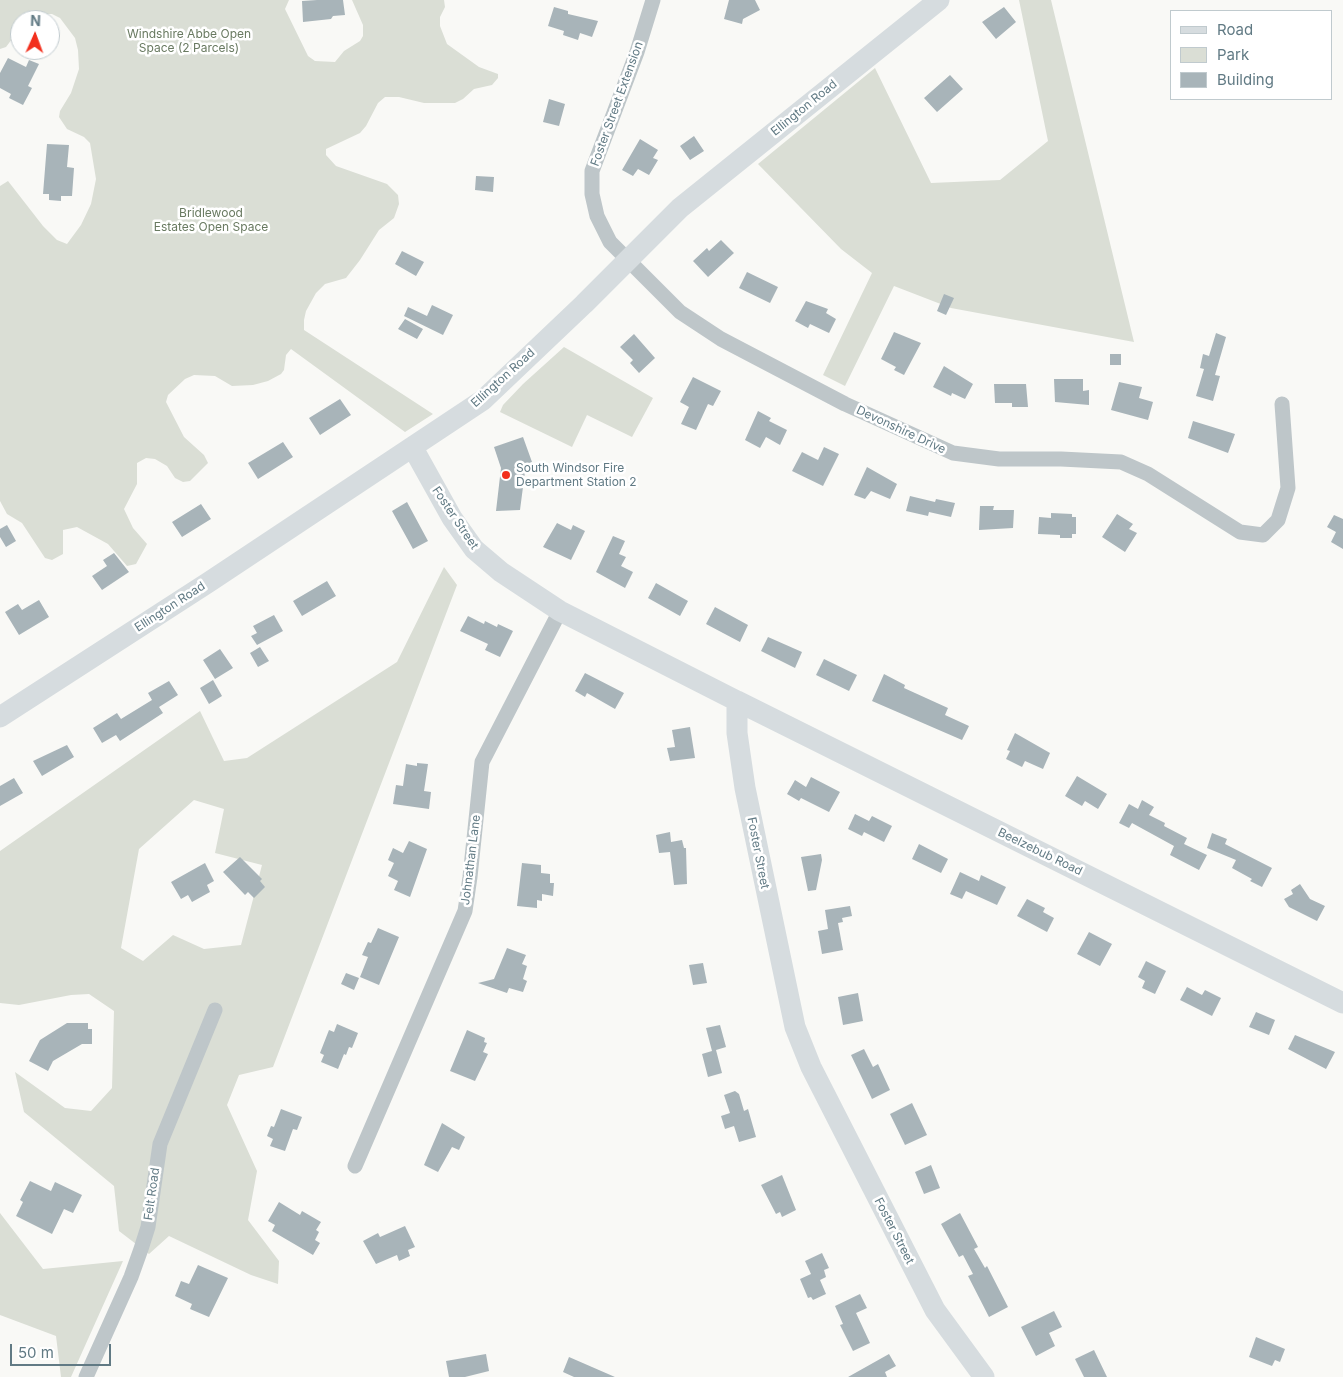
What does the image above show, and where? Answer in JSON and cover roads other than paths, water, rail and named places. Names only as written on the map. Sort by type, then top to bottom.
[{"type":"street","name":"Foster Street Extension","points":[[626,260],[610,242],[597,216],[592,194],[592,171],[637,52],[654,0]]},
{"type":"street","name":"Ellington Road","points":[[0,717],[413,448],[483,400],[584,304],[680,208],[939,0]]},
{"type":"street","name":"Devonshire Drive","points":[[626,260],[680,312],[720,339],[907,434],[952,453],[999,459],[1061,459],[1121,462],[1148,474],[1240,532],[1263,535],[1278,520],[1288,488],[1282,404]]},
{"type":"street","name":"Foster Street","points":[[413,448],[452,518],[474,549],[501,572],[560,611],[738,701],[737,733],[745,788],[796,1027],[815,1075],[935,1310],[959,1346],[984,1377]]},
{"type":"street","name":"Johnathan Lane","points":[[355,1166],[465,911],[482,762],[560,611]]},
{"type":"street","name":"Beelzebub Road","points":[[738,701],[1343,1003]]},
{"type":"street","name":"Felt Road","points":[[86,1377],[131,1277],[141,1249],[148,1227],[158,1152],[162,1137],[214,1010]]},
{"type":"place","name":"South Windsor Fire Department Station 2","points":[[506,475]]},
{"type":"park label","name":"Windshire Abbe Open Space (2 Parcels)","points":[[189,41]]},
{"type":"park label","name":"Bridlewood Estates Open Space","points":[[211,220]]}]
